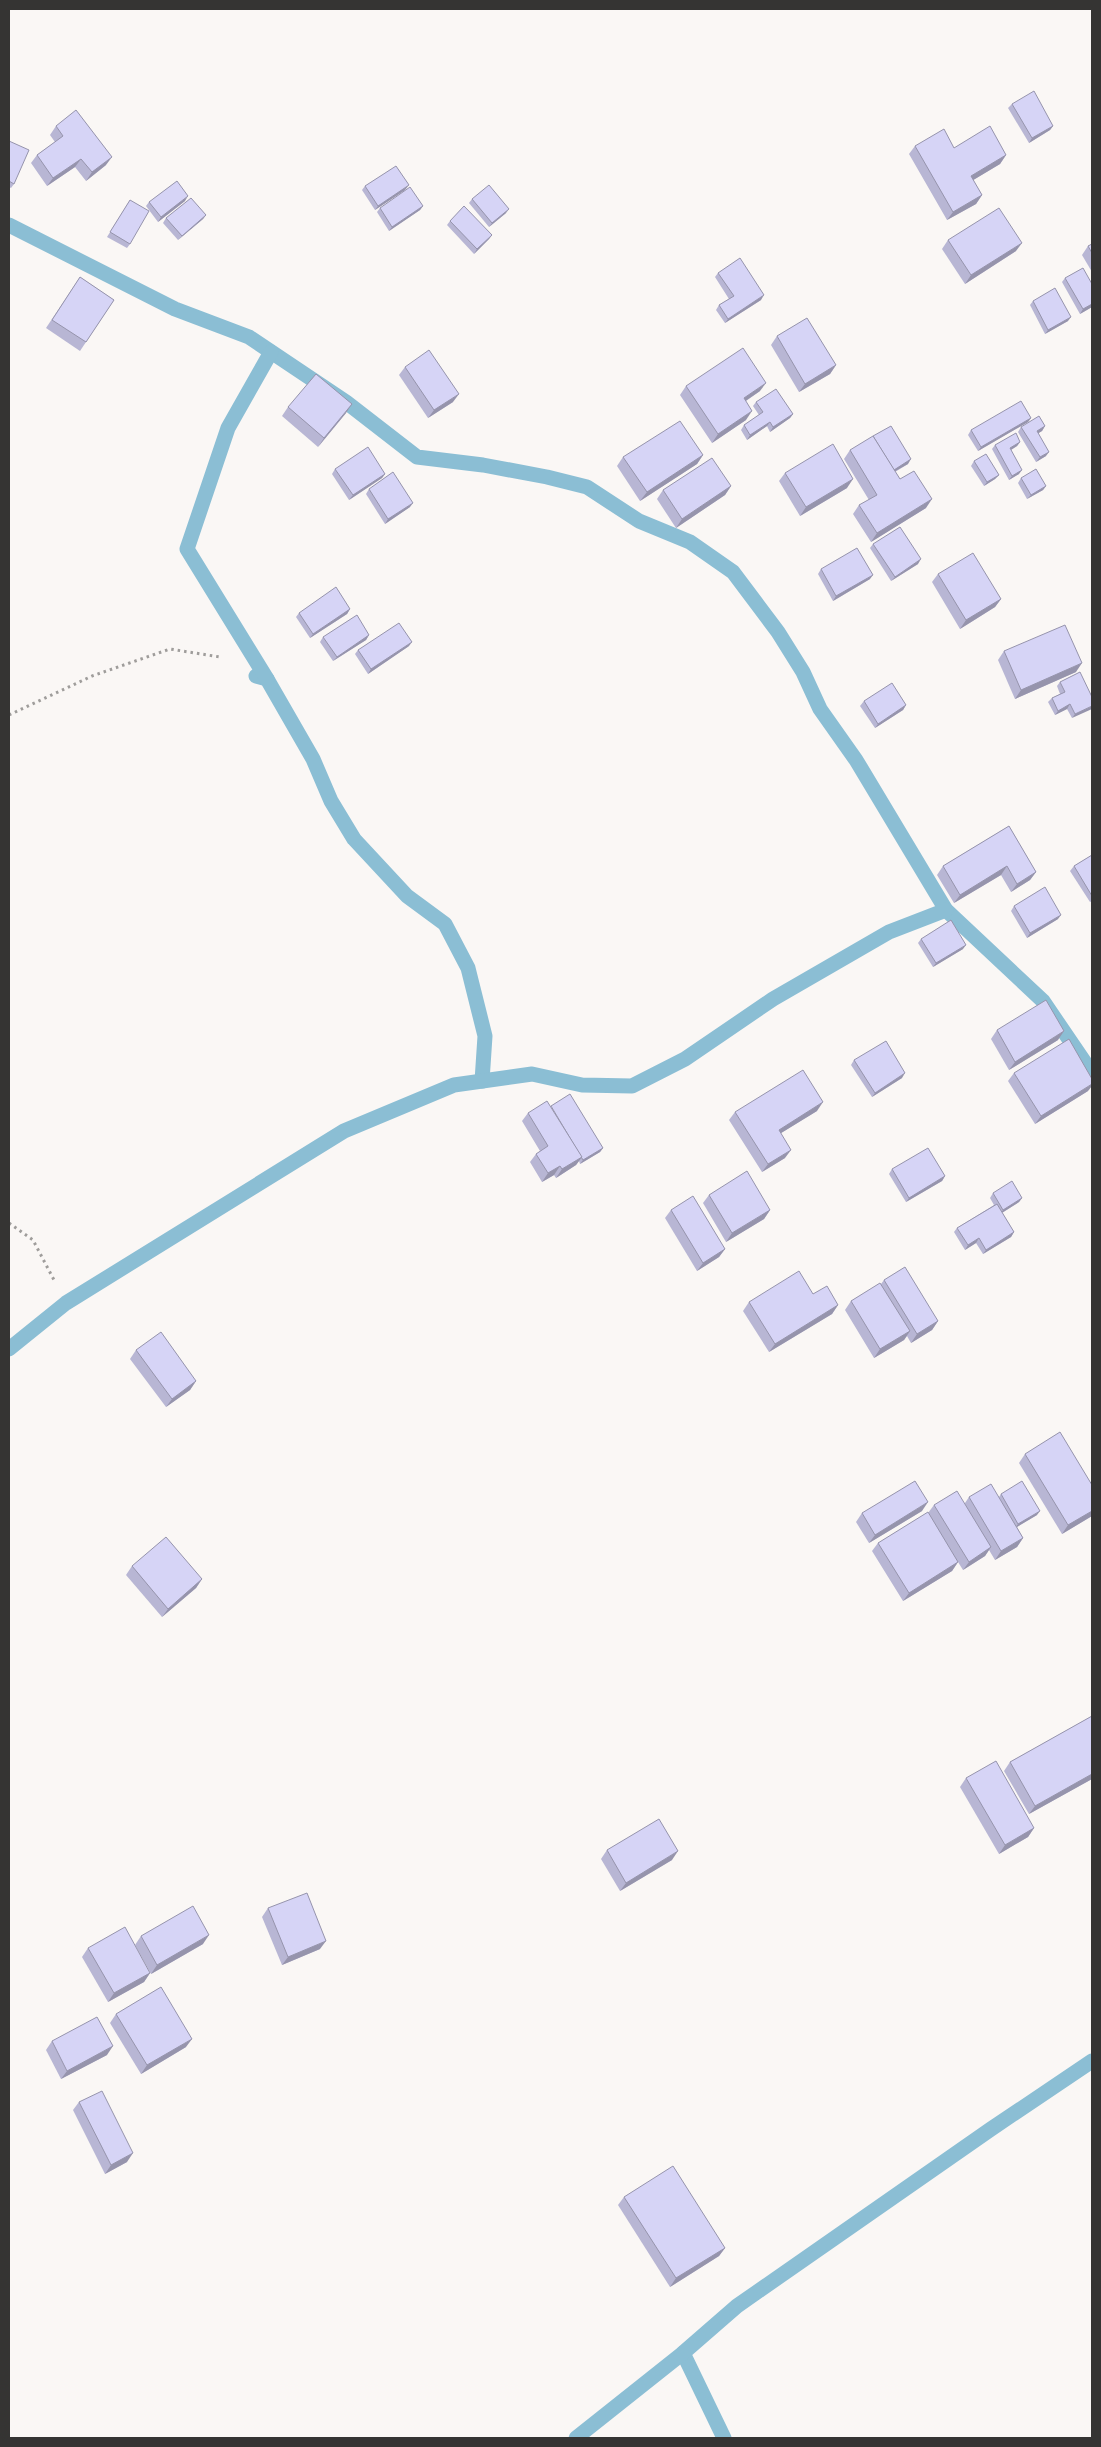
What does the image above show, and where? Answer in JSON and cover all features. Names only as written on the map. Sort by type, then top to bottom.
[{"type":"street","points":[[9,225],[175,309],[249,338],[346,402],[417,457],[483,465],[547,477],[587,487],[638,521],[690,542],[733,572],[778,632],[803,672],[820,709],[856,760],[946,910],[1042,1001],[1092,1072]]},
{"type":"street","points":[[271,352],[228,428],[187,549],[262,678],[312,759],[331,801],[354,838],[407,896],[445,924],[468,968],[485,1036],[482,1081]]},
{"type":"street","points":[[9,1349],[66,1303],[344,1131],[454,1085],[532,1074],[582,1085],[632,1086],[685,1059],[773,999],[889,932],[946,910]]},
{"type":"street","points":[[576,2438],[683,2354],[737,2306],[990,2129],[1092,2061]]},
{"type":"street","points":[[683,2354],[724,2438]]},
{"type":"path","points":[[9,715],[92,676],[170,649],[219,656],[262,678]]},
{"type":"path","points":[[9,1224],[33,1240],[66,1303]]},
{"type":"building","points":[[1034,91],[1053,126],[1032,138],[1012,104]]},
{"type":"building","points":[[76,110],[112,157],[92,172],[81,159],[53,178],[37,155],[63,136],[56,126]]},
{"type":"building","points":[[990,126],[1006,155],[971,176],[982,195],[953,212],[915,146],[944,129],[954,148]]},
{"type":"building","points":[[9,141],[29,150],[14,184],[9,181]]},
{"type":"building","points":[[396,166],[409,185],[378,206],[365,186]]},
{"type":"building","points":[[177,181],[188,196],[161,217],[149,202]]},
{"type":"building","points":[[489,185],[509,209],[492,223],[472,199]]},
{"type":"building","points":[[410,187],[423,206],[392,227],[380,208]]},
{"type":"building","points":[[191,198],[206,215],[182,236],[166,218]]},
{"type":"building","points":[[130,200],[149,211],[130,244],[110,232]]},
{"type":"building","points":[[464,206],[492,235],[477,249],[450,221]]},
{"type":"building","points":[[999,208],[1022,243],[971,275],[948,240]]},
{"type":"building","points":[[1092,244],[1092,253],[1088,246]]},
{"type":"building","points":[[740,258],[764,295],[728,319],[719,305],[734,296],[718,273]]},
{"type":"building","points":[[1083,268],[1092,284],[1092,304],[1083,309],[1065,278]]},
{"type":"building","points":[[80,277],[114,300],[86,342],[52,320]]},
{"type":"building","points":[[1055,288],[1071,317],[1048,330],[1033,301]]},
{"type":"building","points":[[807,318],[836,365],[805,384],[777,336]]},
{"type":"building","points":[[743,348],[766,383],[744,398],[752,411],[718,434],[686,386]]},
{"type":"building","points":[[429,350],[459,394],[434,410],[405,367]]},
{"type":"building","points":[[316,374],[352,404],[324,438],[288,407]]},
{"type":"building","points":[[776,389],[793,414],[773,427],[770,422],[750,435],[744,425],[763,412],[756,402]]},
{"type":"building","points":[[1021,401],[1031,418],[981,447],[971,430]]},
{"type":"building","points":[[1039,416],[1045,426],[1037,431],[1049,452],[1040,457],[1021,427]]},
{"type":"building","points":[[680,421],[703,455],[647,492],[623,457]]},
{"type":"building","points":[[891,426],[911,459],[894,470],[873,436]]},
{"type":"building","points":[[1016,433],[1020,442],[1010,448],[1022,470],[1012,476],[995,445]]},
{"type":"building","points":[[873,436],[900,479],[914,471],[932,499],[877,533],[859,505],[877,495],[850,450]]},
{"type":"building","points":[[833,444],[853,479],[806,507],[785,473]]},
{"type":"building","points":[[368,447],[385,474],[353,495],[335,469]]},
{"type":"building","points":[[986,454],[999,475],[987,482],[974,461]]},
{"type":"building","points":[[712,458],[731,486],[682,519],[663,490]]},
{"type":"building","points":[[1036,469],[1046,486],[1031,495],[1021,478]]},
{"type":"building","points":[[393,472],[413,503],[388,519],[369,489]]},
{"type":"building","points":[[900,527],[921,559],[895,577],[873,544]]},
{"type":"building","points":[[857,548],[873,575],[836,596],[821,569]]},
{"type":"building","points":[[973,553],[1001,599],[966,620],[938,574]]},
{"type":"building","points":[[336,587],[350,609],[313,634],[299,613]]},
{"type":"building","points":[[357,615],[369,635],[337,657],[323,637]]},
{"type":"building","points":[[399,623],[412,642],[371,669],[358,650]]},
{"type":"building","points":[[1065,625],[1082,663],[1021,690],[1004,651]]},
{"type":"building","points":[[1080,672],[1092,697],[1092,706],[1075,714],[1070,704],[1058,711],[1052,698],[1065,692],[1060,682]]},
{"type":"building","points":[[892,683],[906,705],[878,724],[864,701]]},
{"type":"building","points":[[1009,826],[1036,872],[1017,884],[1007,866],[960,895],[943,866]]},
{"type":"building","points":[[1092,855],[1092,896],[1074,866]]},
{"type":"building","points":[[1045,887],[1061,915],[1030,933],[1014,906]]},
{"type":"building","points":[[951,920],[966,945],[936,963],[921,939]]},
{"type":"building","points":[[1046,1000],[1064,1031],[1015,1062],[997,1030]]},
{"type":"building","points":[[1069,1039],[1092,1079],[1092,1084],[1041,1116],[1014,1073]]},
{"type":"building","points":[[886,1041],[905,1073],[875,1093],[854,1060]]},
{"type":"building","points":[[803,1070],[823,1102],[779,1130],[791,1150],[768,1164],[735,1112]]},
{"type":"building","points":[[570,1094],[603,1148],[583,1160],[551,1106]]},
{"type":"building","points":[[547,1101],[582,1157],[562,1169],[560,1166],[548,1173],[536,1154],[548,1146],[528,1113]]},
{"type":"building","points":[[928,1148],[945,1176],[909,1198],[892,1169]]},
{"type":"building","points":[[747,1171],[770,1210],[732,1233],[709,1195]]},
{"type":"building","points":[[1012,1181],[1022,1198],[1003,1210],[993,1193]]},
{"type":"building","points":[[693,1196],[725,1249],[703,1263],[671,1210]]},
{"type":"building","points":[[997,1204],[1014,1232],[986,1250],[979,1238],[968,1245],[957,1228]]},
{"type":"building","points":[[905,1267],[938,1321],[917,1334],[884,1280]]},
{"type":"building","points":[[799,1271],[813,1294],[827,1286],[838,1305],[775,1344],[749,1302]]},
{"type":"building","points":[[880,1283],[910,1331],[880,1349],[851,1301]]},
{"type":"building","points":[[161,1332],[196,1381],[172,1399],[136,1350]]},
{"type":"building","points":[[1060,1432],[1092,1485],[1092,1511],[1068,1525],[1025,1454]]},
{"type":"building","points":[[915,1481],[928,1502],[875,1535],[862,1513]]},
{"type":"building","points":[[1022,1481],[1040,1511],[1018,1524],[1001,1494]]},
{"type":"building","points":[[991,1484],[1023,1538],[1001,1551],[969,1497]]},
{"type":"building","points":[[957,1491],[991,1547],[969,1562],[934,1505]]},
{"type":"building","points":[[928,1512],[958,1562],[909,1593],[878,1543]]},
{"type":"building","points":[[166,1537],[202,1579],[168,1609],[132,1566]]},
{"type":"building","points":[[1092,1716],[1092,1774],[1035,1806],[1010,1762]]},
{"type":"building","points":[[996,1761],[1034,1828],[1005,1845],[966,1778]]},
{"type":"building","points":[[659,1819],[678,1851],[626,1883],[607,1850]]},
{"type":"building","points":[[307,1893],[326,1941],[288,1957],[268,1908]]},
{"type":"building","points":[[193,1906],[209,1935],[157,1965],[141,1936]]},
{"type":"building","points":[[125,1927],[150,1973],[114,1993],[88,1948]]},
{"type":"building","points":[[161,1987],[192,2039],[147,2065],[116,2014]]},
{"type":"building","points":[[97,2017],[113,2046],[67,2071],[52,2041]]},
{"type":"building","points":[[102,2091],[133,2153],[111,2165],[79,2102]]},
{"type":"building","points":[[673,2166],[725,2248],[676,2278],[624,2197]]}]
